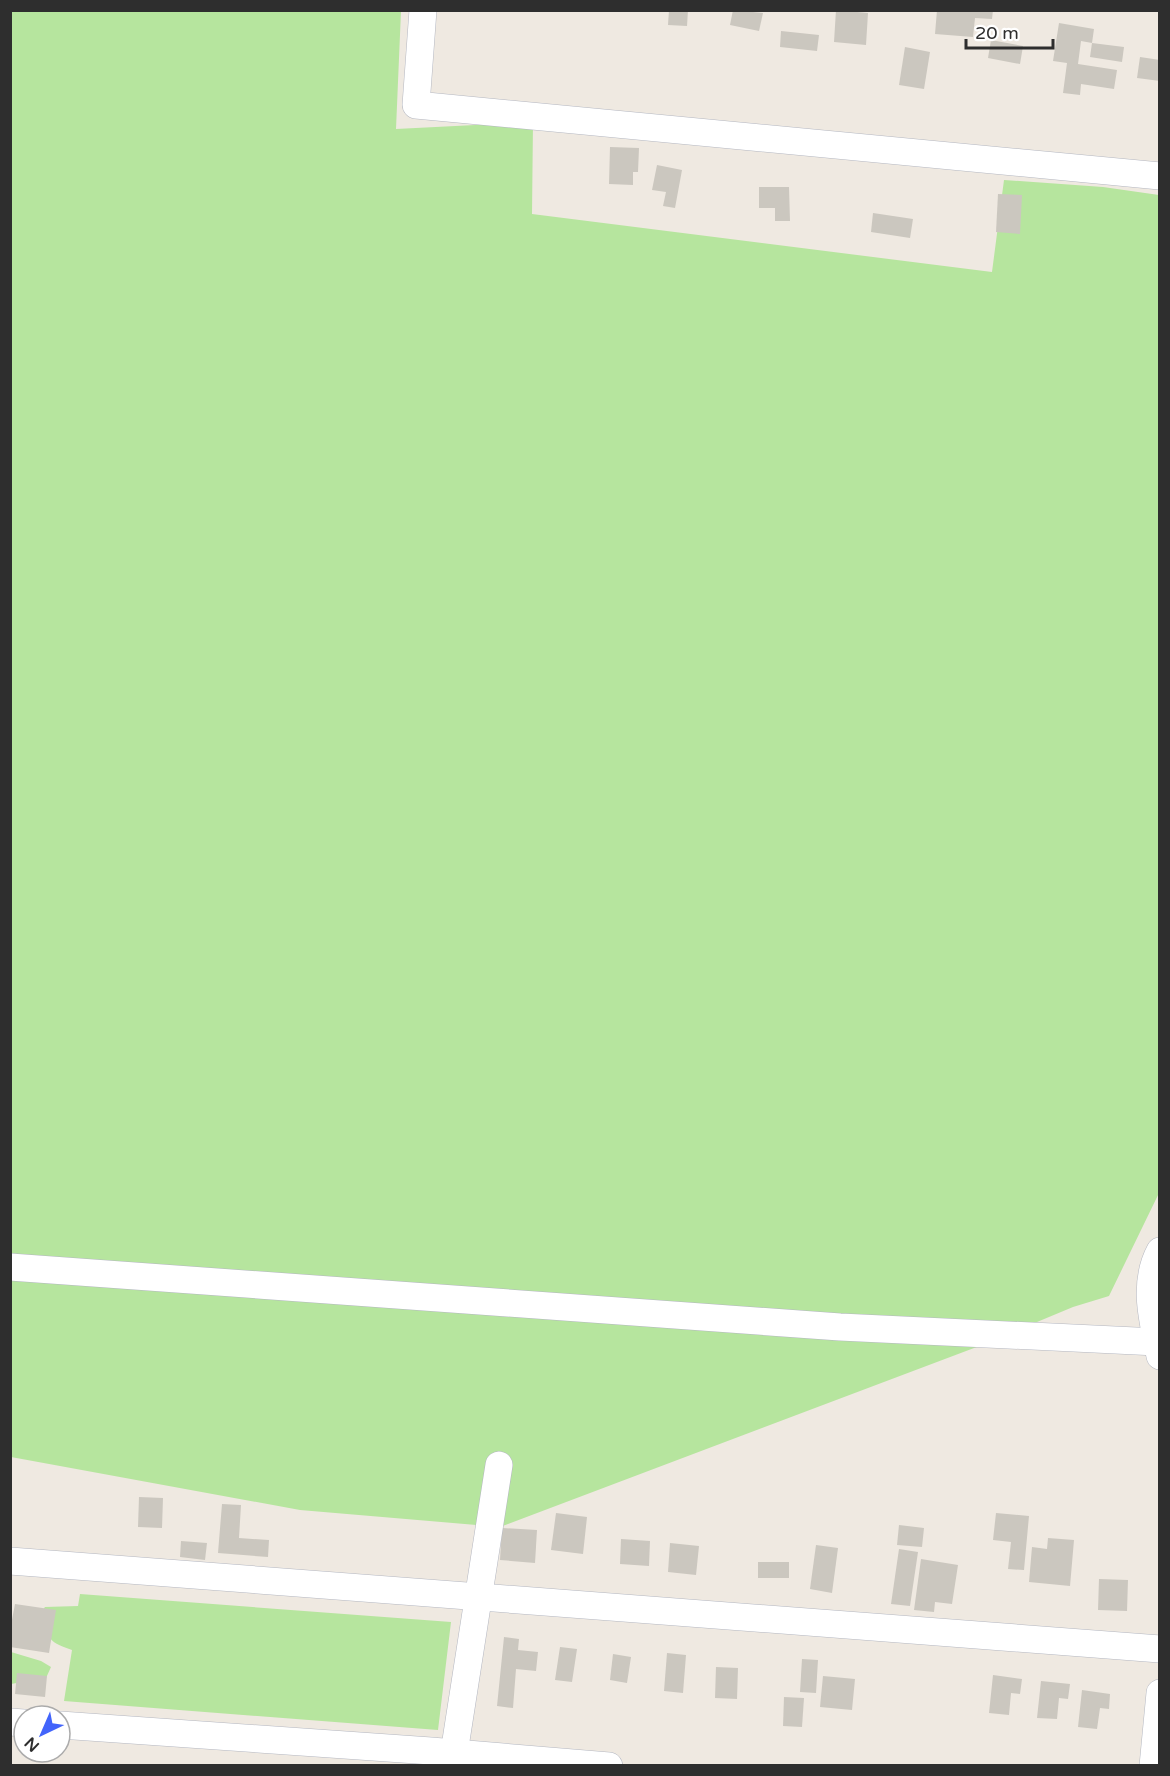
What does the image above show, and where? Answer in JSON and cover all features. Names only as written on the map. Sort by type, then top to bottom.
[{"type":"street","points":[[423,10],[416,105],[1160,176]]},
{"type":"street","points":[[10,1267],[1158,1349],[1150,1298],[1151,1276],[1160,1251]]},
{"type":"street","points":[[452,1759],[499,1465]]},
{"type":"street","points":[[10,1562],[1160,1649]]},
{"type":"street","points":[[1153,1766],[1160,1693]]},
{"type":"street","points":[[72,1726],[452,1759],[609,1766]]},
{"type":"green space","points":[[10,11],[401,11],[396,129],[533,122],[532,214],[992,272],[1004,180],[1103,187],[1159,195],[1159,1193],[1109,1296],[1073,1307],[982,1345],[500,1527],[300,1510],[11,1457]]},
{"type":"green space","points":[[80,1594],[451,1622],[438,1730],[64,1701],[72,1650],[52,1641],[45,1627],[42,1611],[45,1607],[78,1606]]},
{"type":"green space","points":[[11,1652],[41,1661],[51,1667],[46,1678],[11,1684]]},
{"type":"building","points":[[669,10],[688,10],[687,26],[668,25]]},
{"type":"building","points":[[733,10],[763,13],[759,31],[730,25]]},
{"type":"building","points":[[836,10],[868,13],[866,45],[834,42]]},
{"type":"building","points":[[937,10],[993,10],[992,19],[975,18],[973,37],[935,34]]},
{"type":"building","points":[[1059,23],[1094,29],[1092,43],[1081,41],[1078,64],[1117,70],[1114,89],[1081,84],[1080,95],[1063,93],[1067,63],[1053,61]]},
{"type":"building","points":[[781,31],[819,35],[817,51],[780,47]]},
{"type":"building","points":[[991,40],[1023,46],[1020,64],[988,58]]},
{"type":"building","points":[[1092,43],[1124,47],[1122,62],[1090,57]]},
{"type":"building","points":[[905,47],[930,52],[924,89],[899,85]]},
{"type":"building","points":[[1140,57],[1160,60],[1160,81],[1137,78]]},
{"type":"building","points":[[610,147],[639,148],[638,172],[633,172],[633,185],[609,184]]},
{"type":"building","points":[[657,165],[682,170],[675,208],[663,206],[666,192],[652,190]]},
{"type":"building","points":[[759,187],[789,187],[790,221],[775,221],[775,208],[759,208]]},
{"type":"building","points":[[998,194],[1022,195],[1020,234],[996,232]]},
{"type":"building","points":[[873,213],[913,219],[910,238],[871,232]]},
{"type":"building","points":[[139,1497],[163,1498],[162,1528],[138,1527]]},
{"type":"building","points":[[222,1504],[241,1505],[239,1538],[269,1540],[268,1557],[218,1553]]},
{"type":"building","points":[[556,1513],[587,1517],[583,1554],[551,1550]]},
{"type":"building","points":[[996,1513],[1029,1516],[1024,1570],[1008,1569],[1011,1542],[993,1540]]},
{"type":"building","points":[[899,1525],[924,1528],[922,1547],[897,1545]]},
{"type":"building","points":[[502,1528],[537,1530],[535,1563],[500,1560]]},
{"type":"building","points":[[1048,1538],[1074,1540],[1070,1586],[1029,1582],[1032,1547],[1047,1549]]},
{"type":"building","points":[[621,1539],[650,1541],[649,1566],[620,1564]]},
{"type":"building","points":[[181,1541],[207,1543],[205,1560],[180,1557]]},
{"type":"building","points":[[670,1543],[699,1546],[696,1575],[668,1572]]},
{"type":"building","points":[[816,1545],[838,1548],[832,1593],[810,1589]]},
{"type":"building","points":[[899,1549],[918,1552],[910,1606],[891,1604]]},
{"type":"building","points":[[921,1559],[958,1565],[952,1604],[935,1602],[934,1612],[914,1610]]},
{"type":"building","points":[[758,1562],[789,1562],[789,1578],[758,1578]]},
{"type":"building","points":[[1099,1579],[1128,1580],[1127,1611],[1098,1610]]},
{"type":"building","points":[[15,1604],[56,1610],[49,1653],[10,1647],[10,1630]]},
{"type":"building","points":[[504,1637],[519,1639],[518,1650],[538,1652],[536,1671],[516,1669],[513,1708],[497,1706]]},
{"type":"building","points":[[560,1647],[577,1649],[572,1682],[555,1680]]},
{"type":"building","points":[[667,1653],[686,1655],[683,1693],[664,1691]]},
{"type":"building","points":[[613,1654],[631,1657],[627,1683],[610,1680]]},
{"type":"building","points":[[802,1659],[818,1660],[816,1693],[800,1692]]},
{"type":"building","points":[[716,1667],[738,1668],[737,1699],[715,1698]]},
{"type":"building","points":[[17,1673],[47,1676],[45,1697],[15,1694]]},
{"type":"building","points":[[993,1675],[1022,1679],[1020,1694],[1011,1693],[1009,1715],[989,1713]]},
{"type":"building","points":[[823,1676],[855,1679],[852,1710],[820,1707]]},
{"type":"building","points":[[1041,1681],[1070,1684],[1068,1699],[1059,1698],[1057,1719],[1037,1718]]},
{"type":"building","points":[[1082,1690],[1110,1694],[1109,1709],[1100,1708],[1097,1729],[1078,1727]]},
{"type":"building","points":[[784,1697],[804,1698],[802,1727],[783,1726]]}]
